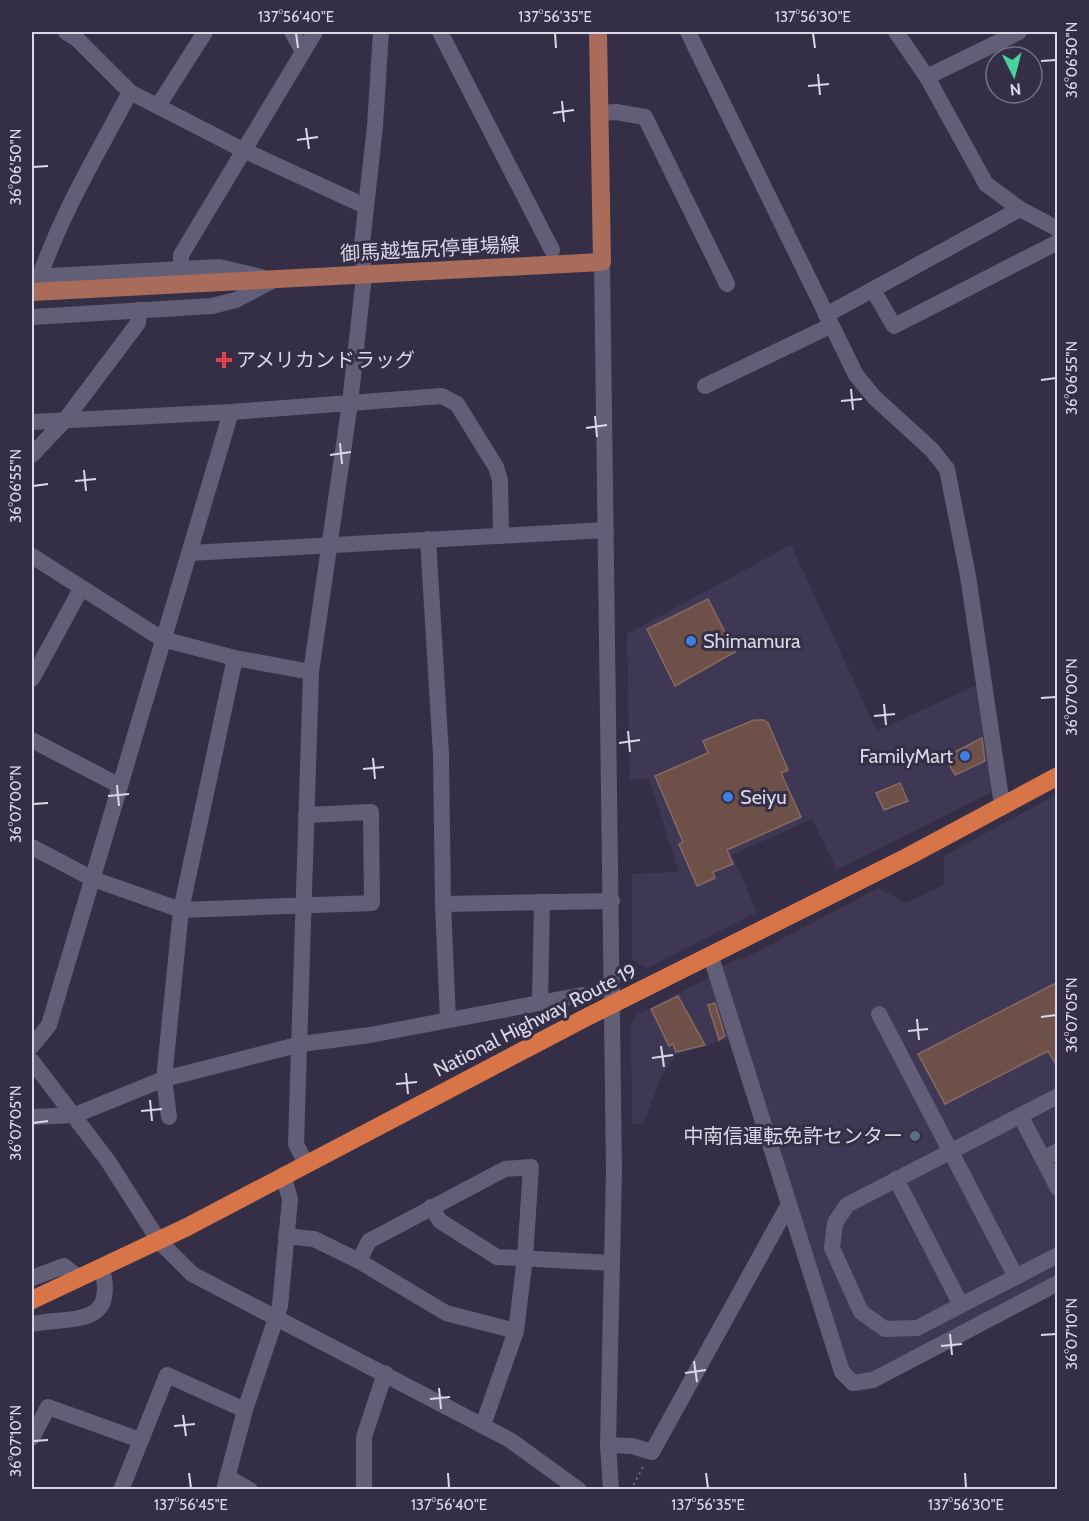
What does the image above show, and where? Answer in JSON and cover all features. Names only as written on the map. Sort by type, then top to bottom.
[{"type":"highway","name":"National Highway Route 19","points":[[32,1300],[159,1241],[1058,776]]},
{"type":"main road","points":[[598,32],[602,262]]},
{"type":"main road","name":"御馬越塩尻停車場線","points":[[34,282],[274,280],[602,262]]},
{"type":"street","points":[[66,32],[77,39],[130,92],[243,150],[365,206]]},
{"type":"street","points":[[158,106],[205,32]]},
{"type":"street","points":[[292,32],[303,51]]},
{"type":"street","points":[[181,268],[181,255],[315,32]]},
{"type":"street","points":[[306,1164],[296,1144],[301,1044],[311,672],[350,403],[364,276],[362,244],[375,126],[381,32]]},
{"type":"street","points":[[440,32],[552,250]]},
{"type":"street","points":[[688,32],[856,375],[874,397],[932,450],[947,469],[970,586],[1002,805]]},
{"type":"street","points":[[896,32],[927,76],[986,184],[1020,209],[1058,229]]},
{"type":"street","points":[[927,76],[1019,32]]},
{"type":"street","points":[[34,282],[130,92]]},
{"type":"street","points":[[600,114],[615,112],[645,117],[726,285]]},
{"type":"street","points":[[705,386],[828,321],[873,290],[1020,209]]},
{"type":"street","points":[[873,290],[894,326],[1058,242]]},
{"type":"street","points":[[602,262],[615,1171],[608,1445],[611,1490]]},
{"type":"street","points":[[34,282],[181,268],[219,267],[274,280]]},
{"type":"street","points":[[32,316],[212,306],[236,300],[274,280]]},
{"type":"street","points":[[32,454],[65,420],[138,323],[139,310]]},
{"type":"street","points":[[32,422],[231,412],[442,396],[457,404],[496,467],[500,480],[501,536]]},
{"type":"street","points":[[32,1046],[49,1025],[231,412]]},
{"type":"street","points":[[190,553],[606,530]]},
{"type":"street","points":[[428,539],[441,755],[443,904],[448,1020]]},
{"type":"street","points":[[32,556],[162,639],[235,658],[311,672]]},
{"type":"street","points":[[32,679],[81,589]]},
{"type":"street","points":[[169,1117],[164,1079],[181,910],[235,658]]},
{"type":"street","points":[[32,740],[120,786]]},
{"type":"street","points":[[32,847],[93,879],[181,910],[372,903],[371,812],[306,814]]},
{"type":"street","points":[[443,904],[612,901]]},
{"type":"street","points":[[540,1001],[542,902]]},
{"type":"street","points":[[711,957],[842,1372],[853,1383],[873,1380],[1058,1283]]},
{"type":"street","points":[[32,1117],[75,1115],[164,1079],[301,1044],[370,1035],[540,1001],[582,995]]},
{"type":"street","points":[[879,1014],[1016,1277]]},
{"type":"street","points":[[32,1061],[75,1115],[159,1241],[192,1274],[510,1440],[579,1490]]},
{"type":"street","points":[[1058,1096],[847,1205],[835,1223],[832,1248],[861,1312],[885,1329],[901,1330],[917,1328],[1058,1255]]},
{"type":"street","points":[[1020,1115],[1050,1155],[1057,1188]]},
{"type":"street","points":[[359,1261],[369,1241],[505,1169],[531,1167],[525,1258],[516,1331],[483,1425]]},
{"type":"street","points":[[250,1490],[226,1484],[245,1410],[280,1306],[290,1198],[283,1175]]},
{"type":"street","points":[[896,1179],[961,1305]]},
{"type":"street","points":[[608,1445],[632,1446],[652,1452],[789,1204]]},
{"type":"street","points":[[431,1208],[440,1221],[497,1257],[612,1263]]},
{"type":"street","points":[[286,1236],[314,1239],[359,1261],[446,1312],[516,1331]]},
{"type":"street","points":[[32,1278],[64,1266],[79,1278]]},
{"type":"street","points":[[32,1324],[74,1320],[95,1312],[105,1300],[106,1286],[102,1268]]},
{"type":"street","points":[[364,1490],[364,1437],[385,1373]]},
{"type":"street","points":[[121,1490],[167,1375],[245,1410]]},
{"type":"street","points":[[32,1438],[48,1407],[140,1440]]},
{"type":"path","points":[[631,1490],[652,1452]]},
{"type":"shaded area","points":[[791,545],[877,731],[981,683],[996,790],[837,870],[812,819],[732,855],[757,912],[647,968],[632,960],[632,874],[679,872],[649,779],[630,779],[627,634]]},
{"type":"shaded area","name":"中南信運転免許センター","points":[[1057,794],[1057,1278],[870,1374],[856,1376],[845,1368],[719,968],[739,958],[742,960],[878,888],[906,903],[944,885],[944,856]]},
{"type":"shaded area","points":[[710,977],[731,1038],[675,1055],[661,1077],[644,1123],[632,1124],[631,1028],[635,1016]]},
{"type":"building","name":"Shimamura","points":[[708,599],[735,652],[675,686],[647,629]]},
{"type":"building","name":"Seiyu","points":[[754,720],[764,720],[768,723],[788,770],[781,773],[801,817],[727,850],[733,864],[713,872],[715,878],[697,886],[679,844],[683,842],[655,776],[708,753],[703,741]]},
{"type":"building","name":"FamilyMart","points":[[982,738],[985,761],[955,775],[945,757]]},
{"type":"building","points":[[900,783],[908,801],[884,810],[876,793]]},
{"type":"building","points":[[1058,982],[1058,1068],[1048,1051],[945,1104],[918,1054]]},
{"type":"building","points":[[678,996],[705,1045],[676,1052],[673,1044],[669,1046],[651,1009]]},
{"type":"building","points":[[715,1003],[725,1036],[719,1040],[708,1005]]},
{"type":"place","name":"アメリカンドラッグ","points":[[224,360]]},
{"type":"place","name":"Shimamura","points":[[691,641]]},
{"type":"place","name":"FamilyMart","points":[[965,756]]},
{"type":"place","name":"Seiyu","points":[[728,797]]},
{"type":"place","name":"中南信運転免許センター","points":[[915,1136]]}]
